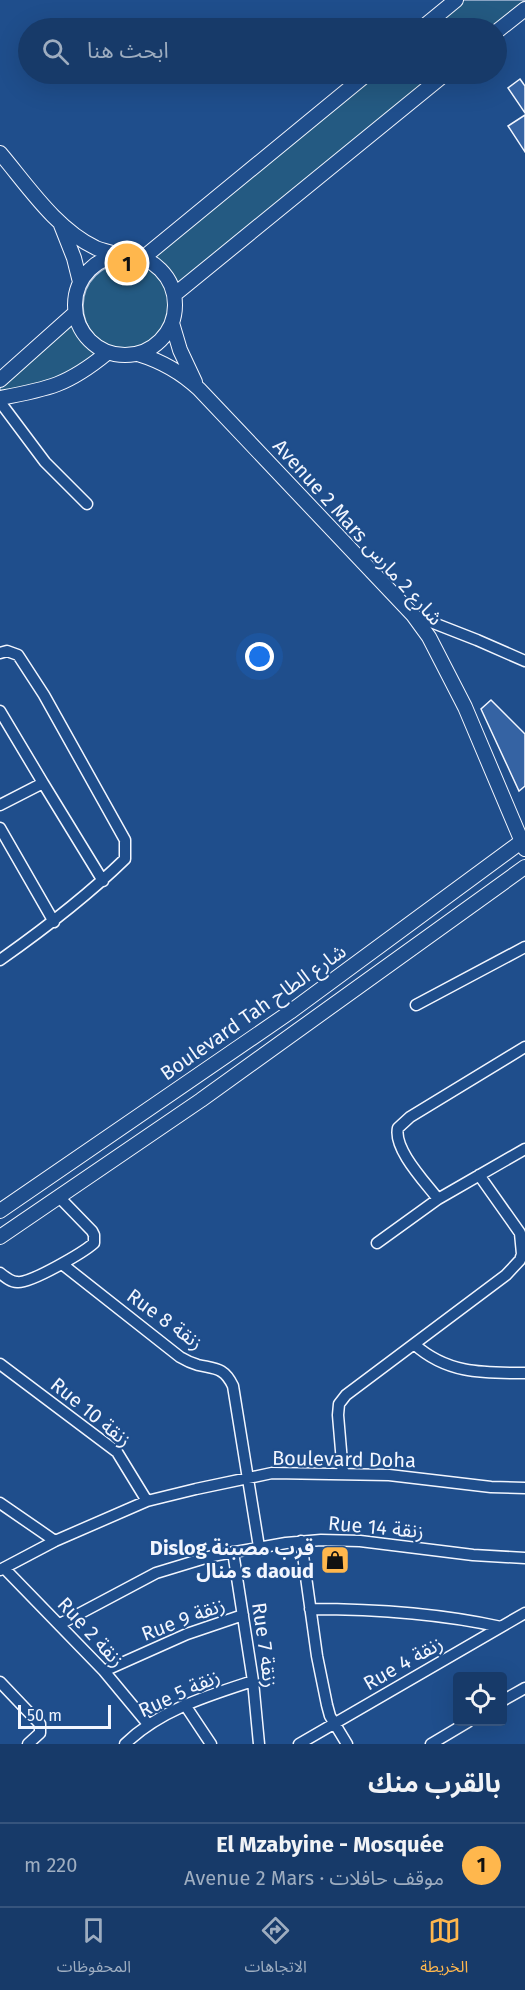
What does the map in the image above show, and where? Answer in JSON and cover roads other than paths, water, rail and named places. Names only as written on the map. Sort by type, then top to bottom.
[{"type":"street","points":[[434,18],[456,0]]},
{"type":"street","points":[[507,23],[525,9]]},
{"type":"street","points":[[143,258],[355,84]]},
{"type":"street","points":[[174,295],[433,84]]},
{"type":"street","points":[[0,153],[60,223],[81,239],[98,249],[143,258],[164,273],[174,295],[175,314],[162,339],[138,354],[107,353],[98,348],[82,333],[75,313],[75,297],[80,282],[90,268],[104,259],[121,255]]},
{"type":"street","points":[[60,223],[74,258],[80,282]]},
{"type":"street","points":[[0,380],[75,313]]},
{"type":"street","name":"Avenue 2 Mars شارع 2 مارس","points":[[172,323],[185,363],[199,389]]},
{"type":"street","points":[[87,504],[45,462],[0,400],[62,383],[107,353]]},
{"type":"street","name":"Avenue 2 Mars شارع 2 مارس","points":[[138,354],[170,368],[199,389],[412,615],[429,637],[465,706],[524,843]]},
{"type":"street","points":[[412,615],[477,640],[525,662]]},
{"type":"street","points":[[0,654],[7,651],[18,655],[44,695],[125,840],[125,859],[103,881],[54,922],[0,960]]},
{"type":"street","points":[[0,711],[103,881]]},
{"type":"street","points":[[0,805],[42,783]]},
{"type":"street","points":[[0,828],[54,922]]},
{"type":"street","name":"Boulevard Tah شارع الطاح","points":[[0,1211],[290,1012],[524,843]]},
{"type":"street","name":"Boulevard Tah شارع الطاح","points":[[0,1237],[201,1100],[525,867]]},
{"type":"street","points":[[416,1005],[525,947]]},
{"type":"street","points":[[438,1199],[402,1151],[397,1136],[400,1125],[525,1047]]},
{"type":"street","points":[[377,1243],[438,1199],[525,1149]]},
{"type":"street","points":[[343,1474],[339,1404],[357,1387],[506,1275],[520,1260],[522,1254],[520,1233],[478,1175]]},
{"type":"street","points":[[0,1274],[18,1283],[62,1264],[89,1247],[95,1239],[92,1231],[59,1197]]},
{"type":"street","name":"Rue 8 زنقة","points":[[62,1264],[180,1357],[197,1365],[218,1369],[227,1376],[233,1386],[259,1547]]},
{"type":"street","points":[[414,1344],[439,1363],[465,1370],[525,1373]]},
{"type":"street","name":"Rue 10 زنقة","points":[[0,1364],[117,1452],[147,1501]]},
{"type":"street","name":"Boulevard Doha","points":[[2,1569],[56,1541],[147,1501],[272,1473],[389,1475],[491,1487],[525,1488]]},
{"type":"street","points":[[0,1503],[56,1541]]},
{"type":"street","points":[[301,1541],[327,1705],[334,1724],[347,1744]]},
{"type":"street","name":"Rue 14 زنقة","points":[[60,1624],[156,1573],[233,1552],[301,1541],[360,1541],[473,1556],[525,1558]]},
{"type":"street","name":"Rue 7 زنقة","points":[[233,1552],[253,1681],[259,1744]]},
{"type":"street","name":"Rue 2 زنقة","points":[[2,1569],[60,1624],[104,1671],[148,1724]]},
{"type":"street","points":[[310,1609],[361,1609],[424,1614],[501,1627]]},
{"type":"street","name":"Rue 4 زنقة","points":[[299,1744],[525,1613]]},
{"type":"street","name":"Rue 9 زنقة","points":[[104,1671],[187,1634],[243,1616]]},
{"type":"street","name":"Rue 5 زنقة","points":[[131,1742],[148,1724],[185,1705],[253,1681]]},
{"type":"street","points":[[0,1682],[40,1724],[40,1733],[28,1744]]},
{"type":"street","points":[[507,1698],[525,1688]]},
{"type":"street","points":[[185,1705],[211,1744]]},
{"type":"street","points":[[431,1744],[461,1726]]},
{"type":"place","name":"El Mzabyine - Mosquée","points":[[127,263]]},
{"type":"place","name":"Dislog قرب مصبنة منال s daoud","points":[[335,1560]]}]
